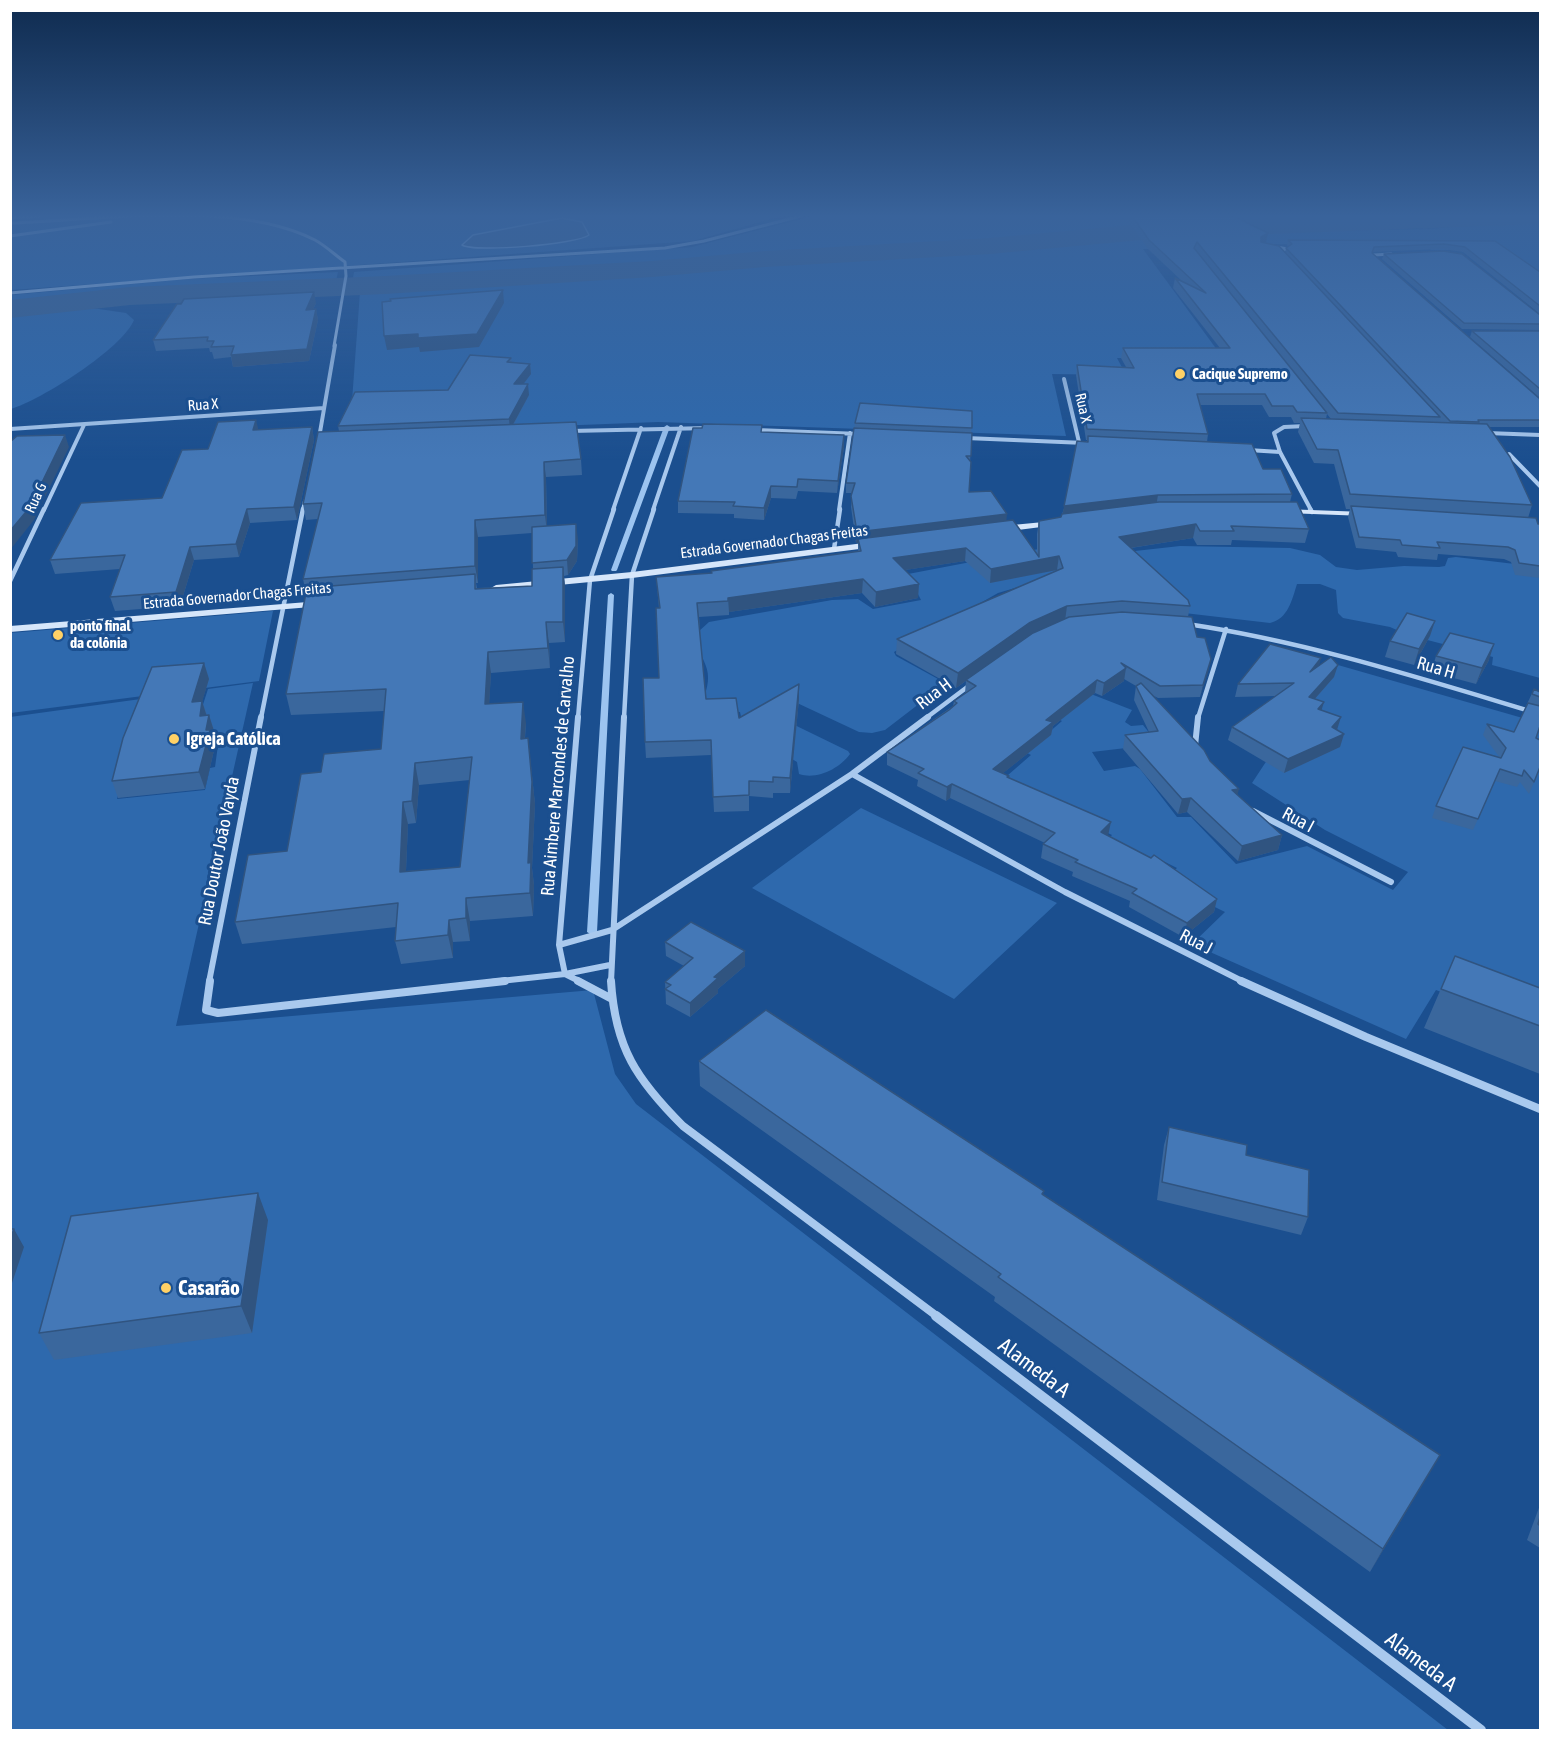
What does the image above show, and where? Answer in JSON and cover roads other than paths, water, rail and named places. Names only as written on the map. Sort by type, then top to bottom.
[{"type":"main road","points":[[1279,511],[1372,515]]},
{"type":"main road","points":[[995,530],[1062,522]]},
{"type":"main road","name":"Estrada Governador Chagas Freitas","points":[[484,589],[632,575],[880,544]]},
{"type":"main road","name":"Estrada Governador Chagas Freitas","points":[[10,629],[329,603]]},
{"type":"street","points":[[329,442],[318,443],[343,297]]},
{"type":"street","name":"Rua X","points":[[1064,379],[1079,442]]},
{"type":"street","name":"Rua X","points":[[10,429],[324,408]]},
{"type":"street","name":"Rua G","points":[[10,581],[84,425]]},
{"type":"street","points":[[1310,426],[1284,427],[1275,430],[1274,433],[1280,452],[1312,512]]},
{"type":"street","points":[[610,965],[632,575],[681,427]]},
{"type":"street","points":[[560,432],[641,428],[715,428]]},
{"type":"street","name":"Rua Aimbere Marcondes de Carvalho","points":[[566,974],[559,945],[590,579],[641,428]]},
{"type":"street","points":[[749,430],[862,434]]},
{"type":"street","points":[[834,549],[850,433]]},
{"type":"street","points":[[1481,433],[1540,435]]},
{"type":"street","points":[[964,438],[1091,443]]},
{"type":"street","points":[[1244,450],[1280,452]]},
{"type":"street","points":[[1509,454],[1540,486]]},
{"type":"street","name":"Rua Doutor João Vayda","points":[[306,498],[282,608],[205,1005],[206,1010],[218,1013],[566,974],[610,965]]},
{"type":"street","name":"Rua H","points":[[1175,622],[1226,629],[1321,650],[1540,714]]},
{"type":"street","points":[[1198,755],[1193,741],[1195,727],[1226,629]]},
{"type":"street","name":"Rua H","points":[[559,945],[612,930],[852,774],[975,681]]},
{"type":"street","name":"Rua J","points":[[852,774],[995,854],[1195,959],[1420,1061],[1540,1109]]},
{"type":"street","name":"Rua I","points":[[1244,804],[1268,820],[1391,882]]},
{"type":"street","name":"Alameda A","points":[[610,965],[612,999],[626,1054],[650,1093],[683,1126],[1481,1731]]},
{"type":"street","points":[[566,974],[612,999]]},
{"type":"waterway","points":[[10,309],[118,297]]},
{"type":"waterway","points":[[614,570],[667,427]]},
{"type":"waterway","points":[[592,932],[611,595]]},
{"type":"place","name":"Cacique Supremo","points":[[1180,374]]},
{"type":"place","name":"ponto final da colônia","points":[[58,635]]},
{"type":"place","name":"Igreja Católica","points":[[174,739]]},
{"type":"place","name":"Casarão","points":[[166,1288]]}]
